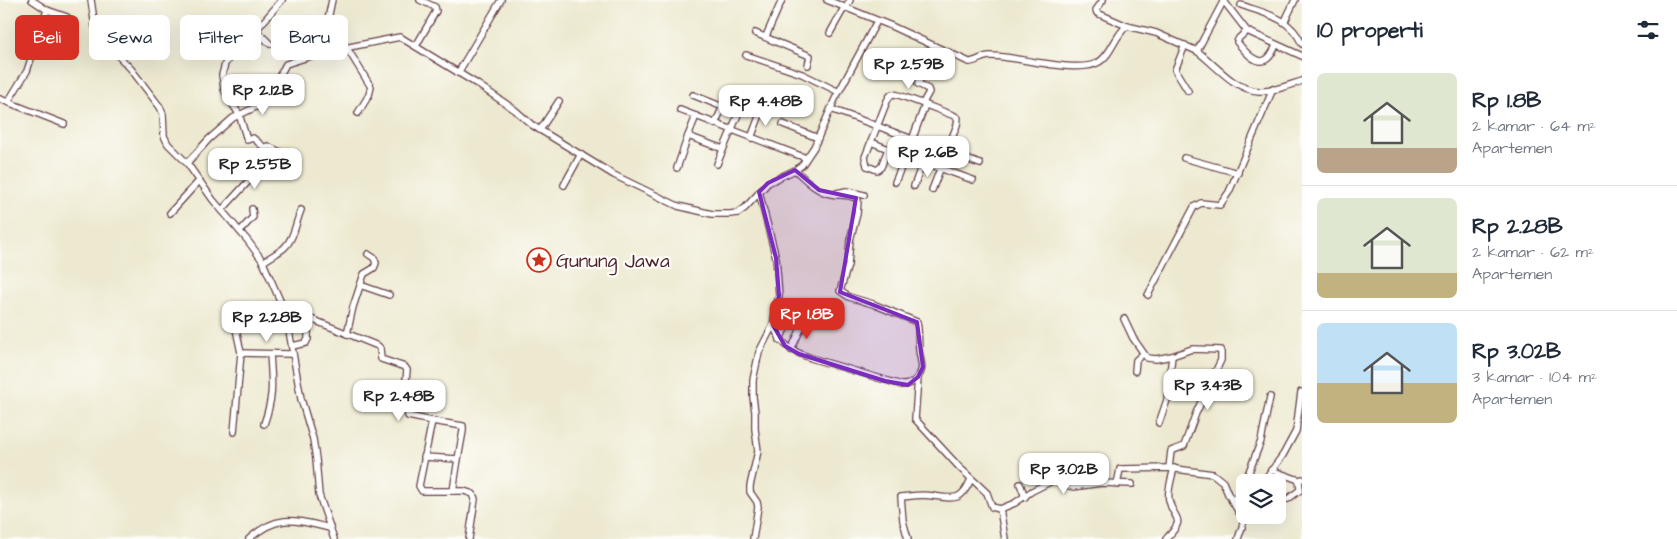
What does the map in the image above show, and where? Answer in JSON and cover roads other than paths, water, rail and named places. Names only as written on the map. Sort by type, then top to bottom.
[{"type":"street","points":[[32,0],[47,10],[61,15]]},
{"type":"street","points":[[91,0],[95,27],[99,36],[131,70],[160,107],[163,114],[164,136],[172,149],[187,163],[263,262],[282,305],[292,346],[301,399],[308,419],[316,459],[319,494],[334,539]]},
{"type":"street","points":[[261,24],[282,0]]},
{"type":"street","points":[[329,15],[332,0]]},
{"type":"street","points":[[416,46],[436,11],[435,8],[420,0]]},
{"type":"street","points":[[458,72],[501,0]]},
{"type":"street","points":[[766,36],[782,0]]},
{"type":"street","points":[[827,0],[890,25],[969,62],[974,62],[988,56],[1035,63],[1086,66],[1096,64],[1102,61],[1117,36],[1127,26]]},
{"type":"street","points":[[830,33],[850,0]]},
{"type":"street","points":[[1103,0],[1097,9],[1097,13],[1127,26],[1156,33],[1197,51],[1230,80],[1243,87],[1258,91],[1302,81]]},
{"type":"street","points":[[1197,51],[1224,0],[1247,31],[1302,56]]},
{"type":"street","points":[[1285,21],[1295,0]]},
{"type":"street","points":[[1241,5],[1285,21],[1302,44]]},
{"type":"street","points":[[8,102],[26,71],[47,10]]},
{"type":"street","points":[[348,48],[395,37],[404,38],[515,110],[522,118],[540,130],[614,175],[678,206],[712,214],[738,213],[768,183],[802,165],[814,147],[839,92],[877,21]]},
{"type":"street","points":[[1247,31],[1237,42],[1253,58],[1262,62],[1270,58],[1276,45]]},
{"type":"street","points":[[756,32],[810,56],[808,64]]},
{"type":"street","points":[[261,35],[270,44]]},
{"type":"street","points":[[1185,45],[1175,70],[1188,91]]},
{"type":"street","points":[[348,50],[371,87],[369,95],[358,113]]},
{"type":"street","points":[[746,55],[802,74],[839,92]]},
{"type":"street","points":[[228,60],[222,76],[224,89],[238,114],[247,140],[253,138],[266,149],[268,146],[282,153]]},
{"type":"street","points":[[187,163],[209,139],[238,114],[262,104],[268,97],[286,64],[297,60]]},
{"type":"street","points":[[895,182],[929,90],[918,84],[923,73]]},
{"type":"street","points":[[1148,295],[1194,207],[1201,203],[1220,205],[1229,192],[1273,89]]},
{"type":"street","points":[[693,95],[722,107]]},
{"type":"street","points":[[715,124],[728,95]]},
{"type":"street","points":[[888,149],[881,167],[877,170],[867,166],[865,157],[891,95],[899,95],[958,118],[932,190]]},
{"type":"street","points":[[0,99],[64,124]]},
{"type":"street","points":[[540,130],[559,101]]},
{"type":"street","points":[[717,164],[743,103]]},
{"type":"street","points":[[751,138],[762,109]]},
{"type":"street","points":[[831,109],[980,164]]},
{"type":"street","points":[[680,110],[806,158]]},
{"type":"street","points":[[677,168],[696,116]]},
{"type":"street","points":[[783,124],[818,138]]},
{"type":"street","points":[[688,136],[723,149]]},
{"type":"street","points":[[871,142],[972,180]]},
{"type":"street","points":[[564,185],[581,154]]},
{"type":"street","points":[[1184,158],[1238,173]]},
{"type":"street","points":[[222,210],[259,169],[259,160]]},
{"type":"street","points":[[914,186],[923,162]]},
{"type":"street","points":[[773,325],[780,340],[791,350],[811,358],[902,385],[908,385],[922,373],[923,367],[920,356],[917,322],[840,292],[848,265],[850,240],[857,214],[858,200],[854,197],[830,194],[819,190],[795,170]]},
{"type":"street","points":[[170,213],[199,181]]},
{"type":"street","points":[[830,194],[846,191],[864,195]]},
{"type":"street","points":[[753,539],[758,507],[750,492],[750,486],[758,451],[752,397],[753,380],[760,352],[773,325],[778,295],[776,258],[759,192]]},
{"type":"street","points":[[240,231],[253,217],[252,209]]},
{"type":"street","points":[[263,262],[288,244],[301,210]]},
{"type":"street","points":[[347,334],[364,274],[374,268],[376,263],[374,258],[368,254]]},
{"type":"street","points":[[360,285],[389,295]]},
{"type":"street","points":[[232,310],[241,353],[234,432]]},
{"type":"street","points":[[292,346],[306,343],[308,339],[307,325],[311,319],[378,346],[381,359],[405,367],[407,370],[405,390],[408,416],[463,426],[453,491]]},
{"type":"street","points":[[1124,319],[1147,358],[1156,359],[1172,356],[1192,349],[1222,350],[1222,356],[1196,413],[1184,446],[1171,451],[1172,468],[1169,501],[1178,520],[1166,539]]},
{"type":"street","points":[[780,340],[788,322]]},
{"type":"street","points":[[791,350],[804,322]]},
{"type":"street","points":[[241,353],[293,354]]},
{"type":"street","points":[[264,424],[271,405],[273,387],[270,354]]},
{"type":"street","points":[[1135,371],[1136,360],[1143,354]]},
{"type":"street","points":[[1159,423],[1167,400],[1172,356]]},
{"type":"street","points":[[918,377],[915,419],[972,479],[987,492],[992,507],[1000,508],[1015,504],[1038,488],[1058,478],[1066,485],[1073,487],[1100,483],[1132,484]]},
{"type":"street","points":[[1268,474],[1299,432],[1301,392]]},
{"type":"street","points":[[1248,474],[1261,441],[1270,397]]},
{"type":"street","points":[[432,421],[424,457],[420,490],[464,491],[473,494],[475,499],[468,539]]},
{"type":"street","points":[[424,457],[458,459]]},
{"type":"street","points":[[1117,485],[1120,469],[1172,468],[1213,474],[1222,482],[1236,508]]},
{"type":"street","points":[[1271,470],[1301,481],[1300,490],[1288,499]]},
{"type":"street","points":[[908,539],[903,520],[901,497],[925,495],[952,499],[966,492],[972,479]]},
{"type":"street","points":[[1020,484],[1025,497]]},
{"type":"street","points":[[1232,501],[1236,496]]},
{"type":"street","points":[[1000,508],[1005,539]]},
{"type":"street","points":[[250,539],[273,523],[284,521],[299,521],[330,528]]},
{"type":"street","points":[[1238,539],[1244,524]]},
{"type":"street","points":[[1172,539],[1174,528]]},
{"type":"place","name":"Gunung Jawa","points":[[539,260]]}]
